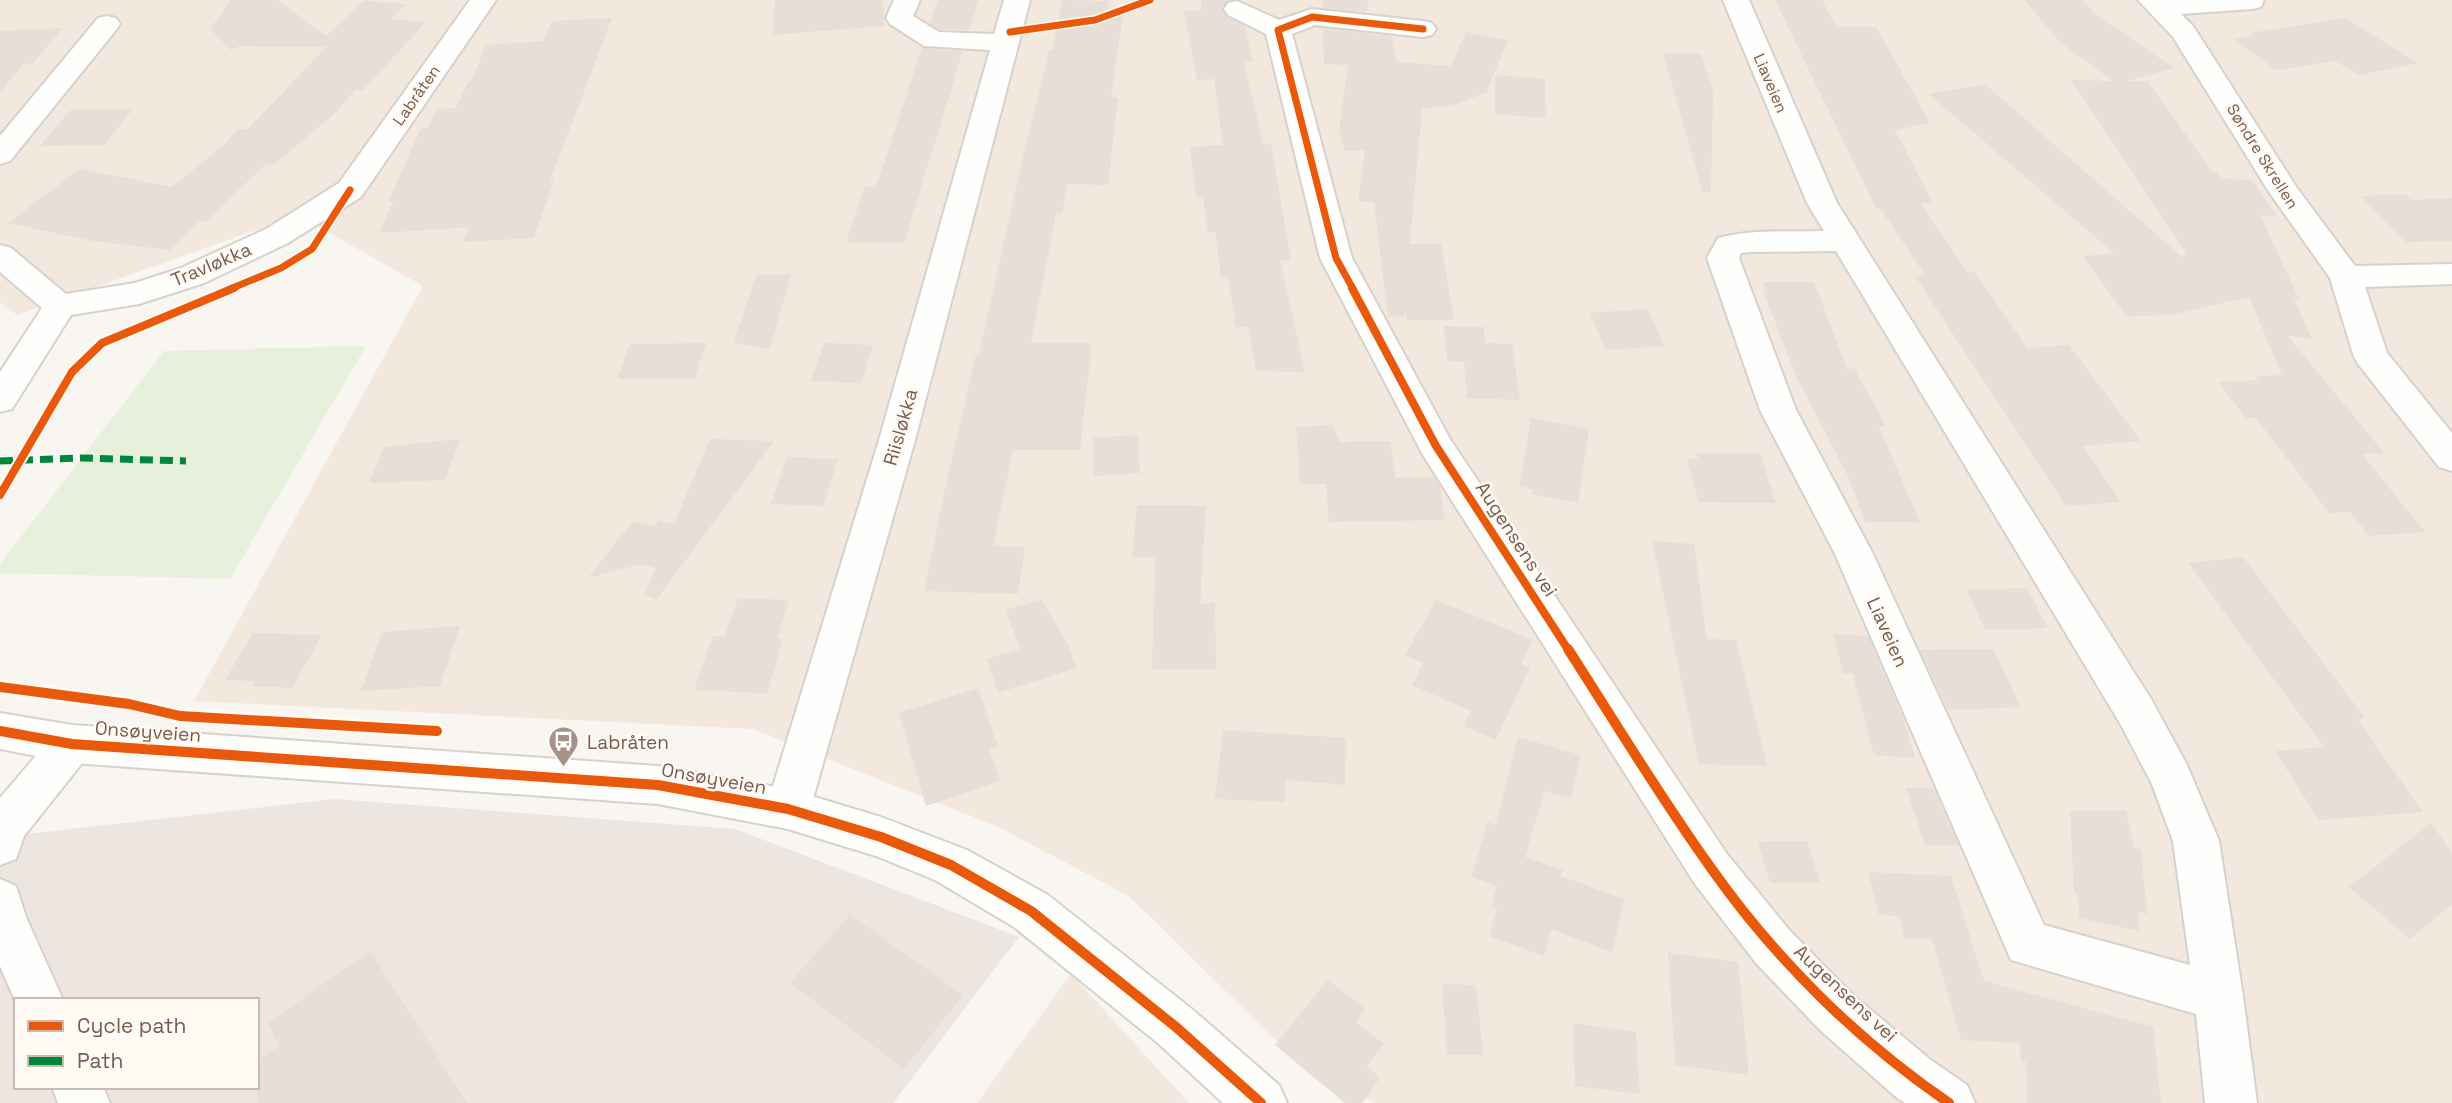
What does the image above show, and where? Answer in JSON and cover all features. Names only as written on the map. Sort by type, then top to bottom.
[{"type":"street","name":"Labråten","points":[[350,190],[483,0]]},
{"type":"street","points":[[907,0],[899,18],[933,40],[1007,43]]},
{"type":"street","name":"Riisløkka","points":[[788,809],[897,440],[1017,0]]},
{"type":"street","name":"Liaveien","points":[[1736,0],[1822,203],[2136,712],[2172,779],[2196,841],[2219,996],[2231,1103]]},
{"type":"street","points":[[2156,4],[2252,1]]},
{"type":"street","name":"Søndre Skrellen","points":[[2156,4],[2184,32],[2284,192],[2346,277],[2371,357],[2452,458]]},
{"type":"street","points":[[1237,9],[1278,30],[1312,17],[1423,29]]},
{"type":"street","points":[[0,155],[107,23]]},
{"type":"street","name":"Augensens vei","points":[[1278,30],[1336,258],[1436,446],[1711,869],[1773,947],[1837,1013],[1914,1079],[1949,1103]]},
{"type":"street","name":"Travløkka","points":[[60,306],[139,293],[209,268],[323,210],[350,190]]},
{"type":"street","name":"Liaveien","points":[[1845,241],[1750,242],[1729,245],[1723,258],[1778,410],[1854,554],[2028,944],[2219,996]]},
{"type":"street","points":[[0,255],[60,306],[0,400]]},
{"type":"street","points":[[2346,277],[2452,274]]},
{"type":"street","name":"Onsøyveien","points":[[0,730],[72,744],[658,785],[788,809],[881,837],[951,865],[1031,912],[1177,1027],[1261,1103]]},
{"type":"street","points":[[2,836],[72,744]]},
{"type":"street","points":[[0,901],[3,918],[38,998]]},
{"type":"shaded area","points":[[0,0],[2452,0],[2452,1103],[1375,1103],[1299,1063],[1129,896],[996,826],[753,729],[194,701],[423,286],[298,215],[17,315],[0,302]]},
{"type":"shaded area","points":[[335,799],[735,829],[1019,937],[893,1103],[0,1103],[0,837]]},
{"type":"shaded area","points":[[1071,974],[1189,1103],[977,1103]]},
{"type":"green space","points":[[366,346],[230,579],[0,573],[0,564],[164,351]]},
{"type":"building","points":[[231,0],[278,0],[326,36],[364,1],[406,4],[391,19],[426,22],[363,90],[356,89],[332,116],[273,165],[266,164],[205,222],[199,221],[170,250],[93,241],[8,223],[80,169],[172,187],[225,144],[238,129],[247,130],[326,47],[240,46],[231,50],[210,29]]},
{"type":"building","points":[[775,0],[883,0],[884,26],[772,35]]},
{"type":"building","points":[[938,0],[978,0],[969,30],[940,29],[930,24]]},
{"type":"building","points":[[1062,0],[1109,1],[1107,16],[1123,15],[1111,97],[1118,97],[1108,185],[1068,184],[1062,213],[1056,213],[1031,343],[1092,343],[1080,450],[1013,450],[993,546],[1025,547],[1018,594],[924,591],[976,354],[979,354],[1049,50],[1053,50]]},
{"type":"building","points":[[1202,0],[1229,0],[1222,10],[1227,17],[1245,26],[1253,61],[1244,62],[1263,144],[1271,144],[1291,260],[1280,260],[1305,372],[1256,371],[1248,326],[1236,327],[1228,277],[1221,277],[1215,232],[1208,232],[1203,197],[1196,198],[1190,147],[1223,145],[1214,79],[1197,80],[1184,11],[1201,10]]},
{"type":"building","points":[[1323,0],[1369,0],[1366,12],[1323,8]]},
{"type":"building","points":[[1775,0],[1822,0],[1836,27],[1876,27],[1930,123],[1895,130],[1933,203],[1920,203],[1968,273],[1975,272],[2027,348],[2069,345],[2141,441],[2083,446],[2121,502],[2066,506],[1915,276],[1925,275],[1880,208],[1876,208]]},
{"type":"building","points":[[2024,0],[2082,0],[2094,13],[2174,68],[2128,81],[2148,81],[2212,172],[2216,172],[2221,179],[2252,180],[2277,216],[2260,215],[2299,299],[2294,299],[2312,339],[2288,336],[2384,453],[2362,454],[2425,532],[2369,536],[2351,512],[2329,513],[2256,418],[2246,418],[2218,382],[2259,380],[2256,376],[2282,375],[2249,297],[2170,315],[2126,316],[2083,256],[2115,254],[1929,94],[1985,84],[2182,257],[2186,253],[2071,80],[2113,81],[2061,43]]},
{"type":"building","points":[[612,18],[550,181],[554,180],[534,238],[463,242],[469,227],[379,233],[393,201],[388,202],[421,128],[428,128],[437,109],[456,108],[468,82],[471,82],[486,45],[543,41],[552,21]]},
{"type":"building","points":[[2345,18],[2418,63],[2359,75],[2335,61],[2276,70],[2234,39],[2254,36],[2250,33]]},
{"type":"building","points":[[63,28],[33,63],[24,64],[0,92],[0,31]]},
{"type":"building","points":[[1323,29],[1392,36],[1397,62],[1451,66],[1466,32],[1508,40],[1486,93],[1452,105],[1422,109],[1410,244],[1441,244],[1454,320],[1407,320],[1405,312],[1404,316],[1388,317],[1374,203],[1358,201],[1365,150],[1345,151],[1339,130],[1348,65],[1324,64]]},
{"type":"building","points":[[922,48],[963,51],[904,243],[846,242],[865,187],[876,187]]},
{"type":"building","points":[[1663,53],[1701,54],[1713,92],[1711,192],[1703,193]]},
{"type":"building","points":[[1495,75],[1545,79],[1546,118],[1495,114]]},
{"type":"building","points":[[133,109],[104,145],[40,146],[71,110]]},
{"type":"building","points":[[2405,194],[2411,200],[2452,198],[2452,241],[2406,242],[2361,196]]},
{"type":"building","points":[[791,274],[770,349],[734,343],[756,275]]},
{"type":"building","points":[[1763,282],[1814,282],[1847,369],[1854,368],[1886,426],[1879,427],[1920,522],[1865,522],[1850,480],[1797,378],[1763,291],[1766,291]]},
{"type":"building","points":[[1648,309],[1664,346],[1606,350],[1590,313]]},
{"type":"building","points":[[1444,326],[1484,327],[1485,343],[1512,344],[1520,400],[1467,398],[1464,362],[1447,361]]},
{"type":"building","points":[[706,343],[695,378],[617,379],[630,344]]},
{"type":"building","points":[[824,343],[873,345],[861,383],[811,381]]},
{"type":"building","points":[[1531,418],[1589,429],[1578,503],[1531,494],[1533,489],[1519,486]]},
{"type":"building","points":[[1333,425],[1339,442],[1390,441],[1395,478],[1434,477],[1440,486],[1445,520],[1329,522],[1326,484],[1300,484],[1296,427]]},
{"type":"building","points":[[1138,435],[1140,473],[1094,476],[1093,438]]},
{"type":"building","points":[[460,439],[445,480],[369,483],[384,447]]},
{"type":"building","points":[[710,439],[774,441],[656,600],[645,594],[656,568],[641,564],[588,578],[633,521],[654,526],[659,520],[674,524]]},
{"type":"building","points":[[1696,453],[1760,454],[1776,503],[1699,502],[1687,459],[1698,459]]},
{"type":"building","points":[[787,457],[838,459],[823,506],[771,504]]},
{"type":"building","points":[[1137,505],[1206,506],[1200,604],[1215,603],[1216,669],[1152,669],[1155,558],[1132,557]]},
{"type":"building","points":[[1652,541],[1694,544],[1707,639],[1736,640],[1767,766],[1699,764]]},
{"type":"building","points":[[2243,557],[2365,718],[2357,719],[2423,812],[2319,820],[2275,751],[2324,747],[2188,563]]},
{"type":"building","points":[[2027,588],[2048,628],[1985,630],[1967,590]]},
{"type":"building","points":[[738,598],[789,600],[777,639],[783,639],[767,693],[694,690],[713,636],[724,637]]},
{"type":"building","points":[[1042,600],[1068,645],[1076,668],[998,693],[987,659],[1020,649],[1006,610]]},
{"type":"building","points":[[1436,600],[1533,640],[1521,664],[1530,667],[1496,740],[1464,726],[1471,711],[1412,685],[1423,663],[1405,655]]},
{"type":"building","points":[[460,626],[440,686],[361,691],[382,632]]},
{"type":"building","points":[[253,633],[322,635],[292,688],[253,686],[256,681],[225,680]]},
{"type":"building","points":[[1833,634],[1868,636],[1904,720],[1915,758],[1874,755],[1853,674],[1843,673]]},
{"type":"building","points":[[1993,649],[2021,707],[1948,710],[1920,650]]},
{"type":"building","points":[[978,688],[998,747],[989,749],[1000,781],[926,806],[899,713]]},
{"type":"building","points":[[1223,730],[1346,738],[1345,785],[1286,780],[1285,802],[1215,799]]},
{"type":"building","points":[[1518,737],[1580,755],[1571,798],[1545,791],[1525,857],[1563,870],[1561,876],[1624,899],[1612,952],[1551,929],[1544,956],[1489,936],[1497,909],[1491,907],[1497,886],[1471,877],[1488,822],[1496,825]]},
{"type":"building","points":[[1906,788],[1933,788],[1959,846],[1925,845]]},
{"type":"building","points":[[2126,810],[2134,848],[2141,850],[2147,914],[2138,912],[2139,931],[2079,918],[2078,894],[2074,893],[2070,811]]},
{"type":"building","points":[[2431,823],[2452,853],[2452,904],[2410,939],[2349,887]]},
{"type":"building","points":[[1807,841],[1820,882],[1770,883],[1758,842]]},
{"type":"building","points":[[1868,872],[1951,876],[1984,981],[2153,1027],[2161,1103],[2027,1103],[2026,1062],[2021,1061],[2020,1043],[1961,1040],[1932,939],[1905,938],[1899,916],[1879,915]]},
{"type":"building","points":[[850,915],[963,995],[904,1069],[790,983]]},
{"type":"building","points":[[370,951],[467,1103],[257,1103],[259,1060],[280,1046],[268,1023]]},
{"type":"building","points":[[1668,953],[1738,962],[1749,1075],[1675,1065]]},
{"type":"building","points":[[1328,980],[1365,1009],[1356,1022],[1384,1044],[1367,1066],[1380,1078],[1362,1103],[1345,1103],[1275,1045]]},
{"type":"building","points":[[1442,984],[1476,985],[1483,1055],[1447,1055]]},
{"type":"building","points":[[1573,1023],[1636,1032],[1640,1094],[1575,1086]]},
{"type":"marked path","points":[[0,461],[82,458],[186,461]]},
{"type":"cycle path","points":[[1010,32],[1095,20],[1150,0]]},
{"type":"cycle path","points":[[1423,29],[1312,17],[1278,30],[1336,258],[1436,446],[1711,869],[1773,947],[1837,1013],[1914,1079],[1949,1103]]},
{"type":"cycle path","points":[[0,495],[72,372],[102,343],[281,268],[312,249],[350,190]]},
{"type":"cycle path","points":[[0,687],[129,704],[180,716],[437,731]]},
{"type":"cycle path","points":[[0,731],[72,744],[658,785],[788,809],[881,837],[951,865],[1031,911],[1176,1027],[1261,1103]]},
{"type":"place","name":"Labråten","points":[[564,769]]}]
